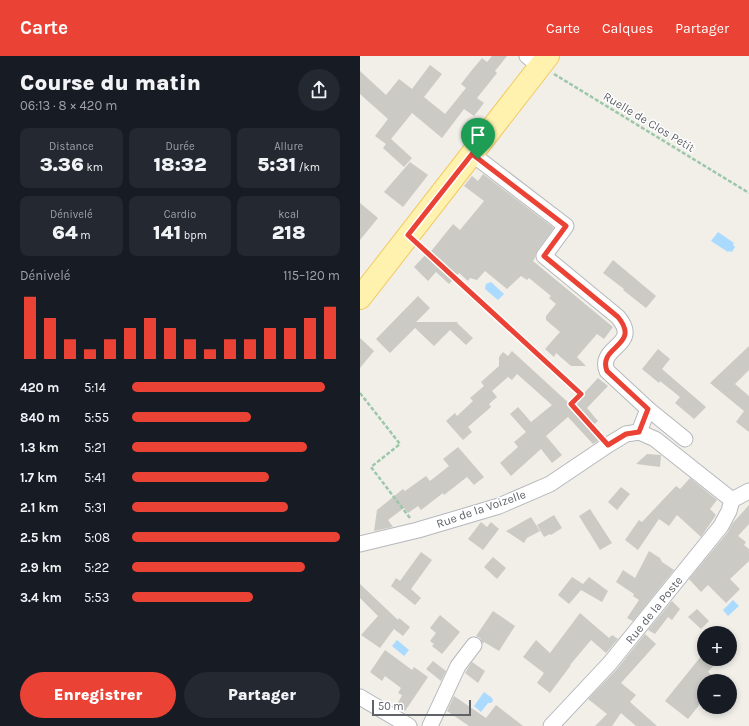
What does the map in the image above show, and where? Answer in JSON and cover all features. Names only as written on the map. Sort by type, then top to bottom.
[{"type":"main road","points":[[360,298],[472,154],[538,59]]},
{"type":"street","points":[[472,154],[566,226],[544,256],[618,317],[625,325],[626,332],[624,340],[606,358],[605,365],[607,371],[648,409],[685,439]]},
{"type":"street","points":[[648,409],[639,432],[655,439],[732,500],[749,491]]},
{"type":"street","name":"Rue de la Voizelle","points":[[360,544],[418,530],[499,506],[550,484],[626,434],[639,432]]},
{"type":"street","name":"Rue de la Poste","points":[[552,726],[610,663],[721,526],[729,512],[732,500]]},
{"type":"street","points":[[430,726],[458,666],[474,645]]},
{"type":"street","points":[[360,697],[409,726]]},
{"type":"path","name":"Ruelle de Clos Petit","points":[[538,59],[749,193]]},
{"type":"path","points":[[408,235],[581,394],[571,404],[608,445]]},
{"type":"path","points":[[360,393],[400,444],[371,467],[418,530]]},
{"type":"water","points":[[718,232],[734,243],[733,245],[735,247],[732,252],[728,252],[711,241]]},
{"type":"water","points":[[491,282],[504,294],[498,300],[485,289],[486,284]]},
{"type":"water","points":[[733,600],[739,606],[728,616],[723,610]]},
{"type":"water","points":[[397,640],[409,650],[404,656],[392,646]]},
{"type":"water","points":[[484,692],[492,698],[493,701],[488,703],[481,712],[474,706]]},
{"type":"building","points":[[492,56],[507,56],[495,71],[497,73],[477,98],[484,103],[474,116],[464,109],[442,138],[412,113],[391,139],[412,158],[404,167],[383,148],[386,144],[375,136],[388,119],[360,94],[360,71],[386,95],[399,79],[412,89],[430,65],[442,74],[424,97],[445,114],[466,88],[461,84],[472,70],[482,58],[487,62]]},
{"type":"building","points":[[410,162],[428,175],[403,207],[384,192]]},
{"type":"building","points":[[483,174],[554,228],[537,251],[533,261],[613,327],[604,339],[597,334],[577,357],[586,366],[571,366],[556,353],[554,357],[545,349],[560,332],[546,320],[546,316],[556,304],[549,298],[551,296],[529,278],[527,280],[521,276],[507,289],[485,271],[477,280],[470,278],[468,281],[459,273],[449,284],[436,272],[428,281],[414,267],[427,253],[428,255],[453,224],[460,230],[484,201],[464,186],[472,176],[478,181]]},
{"type":"building","points":[[360,203],[378,218],[360,240]]},
{"type":"building","points":[[613,260],[656,296],[646,308],[603,273]]},
{"type":"building","points":[[418,296],[430,308],[416,322],[458,322],[457,323],[473,338],[466,345],[450,330],[434,346],[415,328],[390,353],[376,339]]},
{"type":"building","points":[[360,338],[374,351],[360,368]]},
{"type":"building","points":[[749,346],[749,370],[735,384],[749,396],[749,432],[736,422],[744,411],[710,383]]},
{"type":"building","points":[[658,349],[670,359],[662,369],[706,407],[694,419],[675,403],[680,397],[642,369]]},
{"type":"building","points":[[512,351],[572,406],[598,378],[608,386],[587,408],[598,421],[591,427],[601,439],[593,444],[568,417],[546,436],[562,455],[552,463],[541,449],[511,476],[500,463],[518,447],[514,442],[526,432],[510,414],[518,407],[531,422],[552,405],[517,374],[512,380],[508,377],[492,391],[497,397],[489,404],[491,407],[468,427],[472,432],[463,440],[446,421],[455,413],[457,416],[473,401],[470,398],[484,386],[481,382],[499,366],[499,357],[503,352],[508,356]]},
{"type":"building","points":[[458,447],[484,477],[474,485],[467,477],[444,495],[443,493],[421,510],[418,506],[408,513],[404,508],[388,520],[393,527],[374,531],[377,510],[403,489],[405,491],[426,476],[430,481],[449,466],[443,459]]},
{"type":"building","points":[[647,454],[661,455],[660,467],[636,464]]},
{"type":"building","points":[[690,478],[717,500],[710,509],[716,515],[701,537],[677,515],[669,526],[659,519],[638,550],[625,540],[639,520],[642,522],[676,486],[680,489]]},
{"type":"building","points":[[621,487],[630,494],[617,510],[608,502]]},
{"type":"building","points":[[749,505],[749,524],[738,536],[746,542],[744,545],[749,549],[749,561],[730,579],[740,589],[726,603],[708,585],[701,592],[689,579],[728,532],[732,524]]},
{"type":"building","points":[[590,509],[612,543],[600,550],[579,516]]},
{"type":"building","points":[[554,515],[562,528],[551,535],[550,534],[544,537],[537,525]]},
{"type":"building","points":[[531,517],[540,531],[527,538],[524,543],[506,531]]},
{"type":"building","points":[[481,522],[487,527],[491,522],[499,529],[483,550],[468,539]]},
{"type":"building","points":[[649,551],[674,570],[633,621],[627,618],[639,600],[633,596],[634,594],[616,582],[623,570],[635,578]]},
{"type":"building","points":[[421,552],[432,560],[411,589],[421,598],[415,605],[391,586],[396,578],[400,581]]},
{"type":"building","points":[[493,557],[506,568],[497,579],[484,567]]},
{"type":"building","points":[[572,577],[583,584],[589,577],[608,591],[602,602],[581,590],[569,604],[558,595]]},
{"type":"building","points":[[360,584],[398,620],[399,618],[410,627],[403,636],[394,629],[380,648],[361,635],[378,616],[360,598]]},
{"type":"building","points":[[672,601],[680,609],[672,620],[668,617],[655,634],[648,630]]},
{"type":"building","points":[[697,609],[709,621],[704,626],[698,626],[688,617]]},
{"type":"building","points":[[493,611],[515,626],[499,651],[484,642],[483,644],[480,638],[476,636]]},
{"type":"building","points":[[580,613],[609,638],[612,635],[618,639],[606,653],[591,640],[570,665],[550,693],[537,683],[544,673],[523,657],[536,640],[550,653]]},
{"type":"building","points":[[440,615],[460,632],[442,654],[432,646],[434,644],[430,641],[436,633],[430,628]]},
{"type":"building","points":[[645,634],[656,644],[621,683],[636,695],[630,702],[657,726],[636,726],[621,713],[612,726],[595,726],[607,714],[588,699],[617,669]]},
{"type":"building","points":[[385,650],[412,670],[414,667],[428,677],[405,711],[397,705],[402,695],[398,693],[401,688],[385,676],[382,681],[370,672]]},
{"type":"building","points":[[433,661],[446,671],[441,681],[426,669]]},
{"type":"building","points":[[697,661],[697,666],[713,666],[708,672],[710,674],[697,674],[697,708],[688,719],[665,701]]},
{"type":"building","points":[[472,662],[485,671],[478,683],[465,673]]},
{"type":"building","points":[[454,696],[486,718],[496,705],[523,726],[469,726],[447,711]]},
{"type":"route","points":[[472,154],[478,159],[566,226],[544,256],[618,317],[625,325],[626,332],[624,340],[606,358],[605,365],[607,371],[648,409],[639,432],[626,434],[608,445],[571,404],[581,394],[408,235],[472,154]]}]
